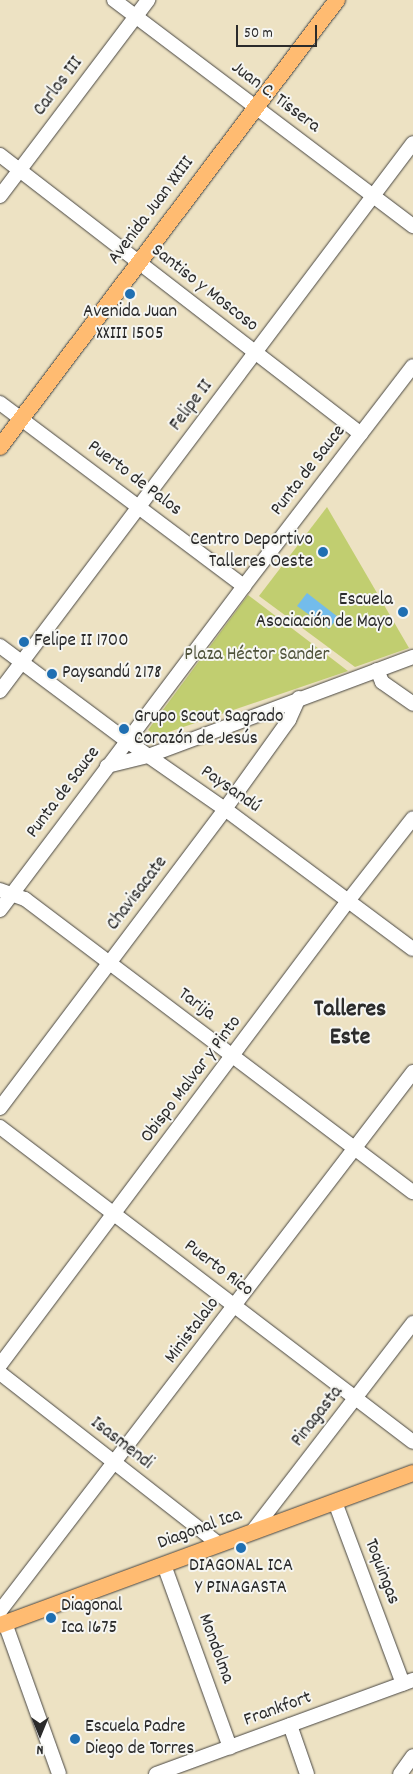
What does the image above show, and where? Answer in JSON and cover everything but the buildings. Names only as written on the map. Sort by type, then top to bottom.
[{"type":"main road","name":"Avenida Juan XXIII","points":[[0,447],[337,0]]},
{"type":"main road","name":"Diagonal Ica","points":[[1,1619],[164,1565],[413,1473]]},
{"type":"street","name":"Juan C. Tissera","points":[[114,0],[413,226]]},
{"type":"street","name":"Carlos III","points":[[0,196],[148,0]]},
{"type":"street","name":"Felipe II","points":[[0,690],[413,143]]},
{"type":"street","name":"Santiso y Moscoso","points":[[0,156],[361,434]]},
{"type":"street","name":"Punta de Sauce","points":[[0,910],[6,892],[127,741],[413,366]]},
{"type":"street","name":"Puerto de Palos","points":[[0,403],[140,506],[244,586]]},
{"type":"street","name":"Paysandú","points":[[0,646],[127,741],[225,809],[413,949]]},
{"type":"street","points":[[107,766],[148,756],[413,657]]},
{"type":"street","points":[[377,670],[382,682],[413,704]]},
{"type":"street","name":"Chavisacate","points":[[0,1108],[225,809],[289,720],[299,698]]},
{"type":"street","name":"Obispo Malvar y Pinto","points":[[0,1365],[348,900],[413,818]]},
{"type":"street","name":"Tarija","points":[[6,892],[25,899],[413,1192]]},
{"type":"street","name":"Ministalalo","points":[[1,1619],[115,1462],[413,1072]]},
{"type":"street","name":"Puerto Rico","points":[[0,1127],[357,1397],[413,1442]]},
{"type":"street","name":"Pinagasta","points":[[252,1532],[413,1323]]},
{"type":"street","name":"Isasmendi","points":[[0,1373],[219,1544]]},
{"type":"street","name":"Toquingas","points":[[335,1502],[408,1682]]},
{"type":"street","name":"Mondolma","points":[[164,1565],[230,1747]]},
{"type":"street","points":[[1,1619],[60,1774]]},
{"type":"street","name":"Frankfort","points":[[156,1774],[194,1768],[230,1747],[408,1682]]},
{"type":"street","points":[[290,1725],[307,1774]]},
{"type":"street","points":[[400,1774],[413,1756]]},
{"type":"green space","name":"Centro Deportivo Talleres Oeste","points":[[327,507],[409,648],[355,667],[259,596]]},
{"type":"green space","name":"Plaza Héctor Sander","points":[[248,595],[348,671],[157,736],[148,730]]},
{"type":"water","points":[[307,593],[338,617],[329,629],[297,606]]},
{"type":"place","name":"Avenida Juan XXIII 1505","points":[[130,294]]},
{"type":"place","name":"Centro Deportivo Talleres Oeste","points":[[323,552]]},
{"type":"place","name":"Escuela Asociación de Mayo","points":[[403,612]]},
{"type":"place","name":"Felipe II 1700","points":[[24,642]]},
{"type":"place","name":"Paysandú 2178","points":[[52,674]]},
{"type":"place","name":"Grupo Scout Sagrado Corazón de Jesús","points":[[124,729]]},
{"type":"place","name":"DIAGONAL ICA Y PINAGASTA","points":[[241,1548]]},
{"type":"place","name":"Diagonal Ica 1675","points":[[51,1618]]},
{"type":"place","name":"Escuela Padre Diego de Torres","points":[[75,1739]]},
{"type":"district","name":"Talleres Este","points":[[350,1025]]}]
